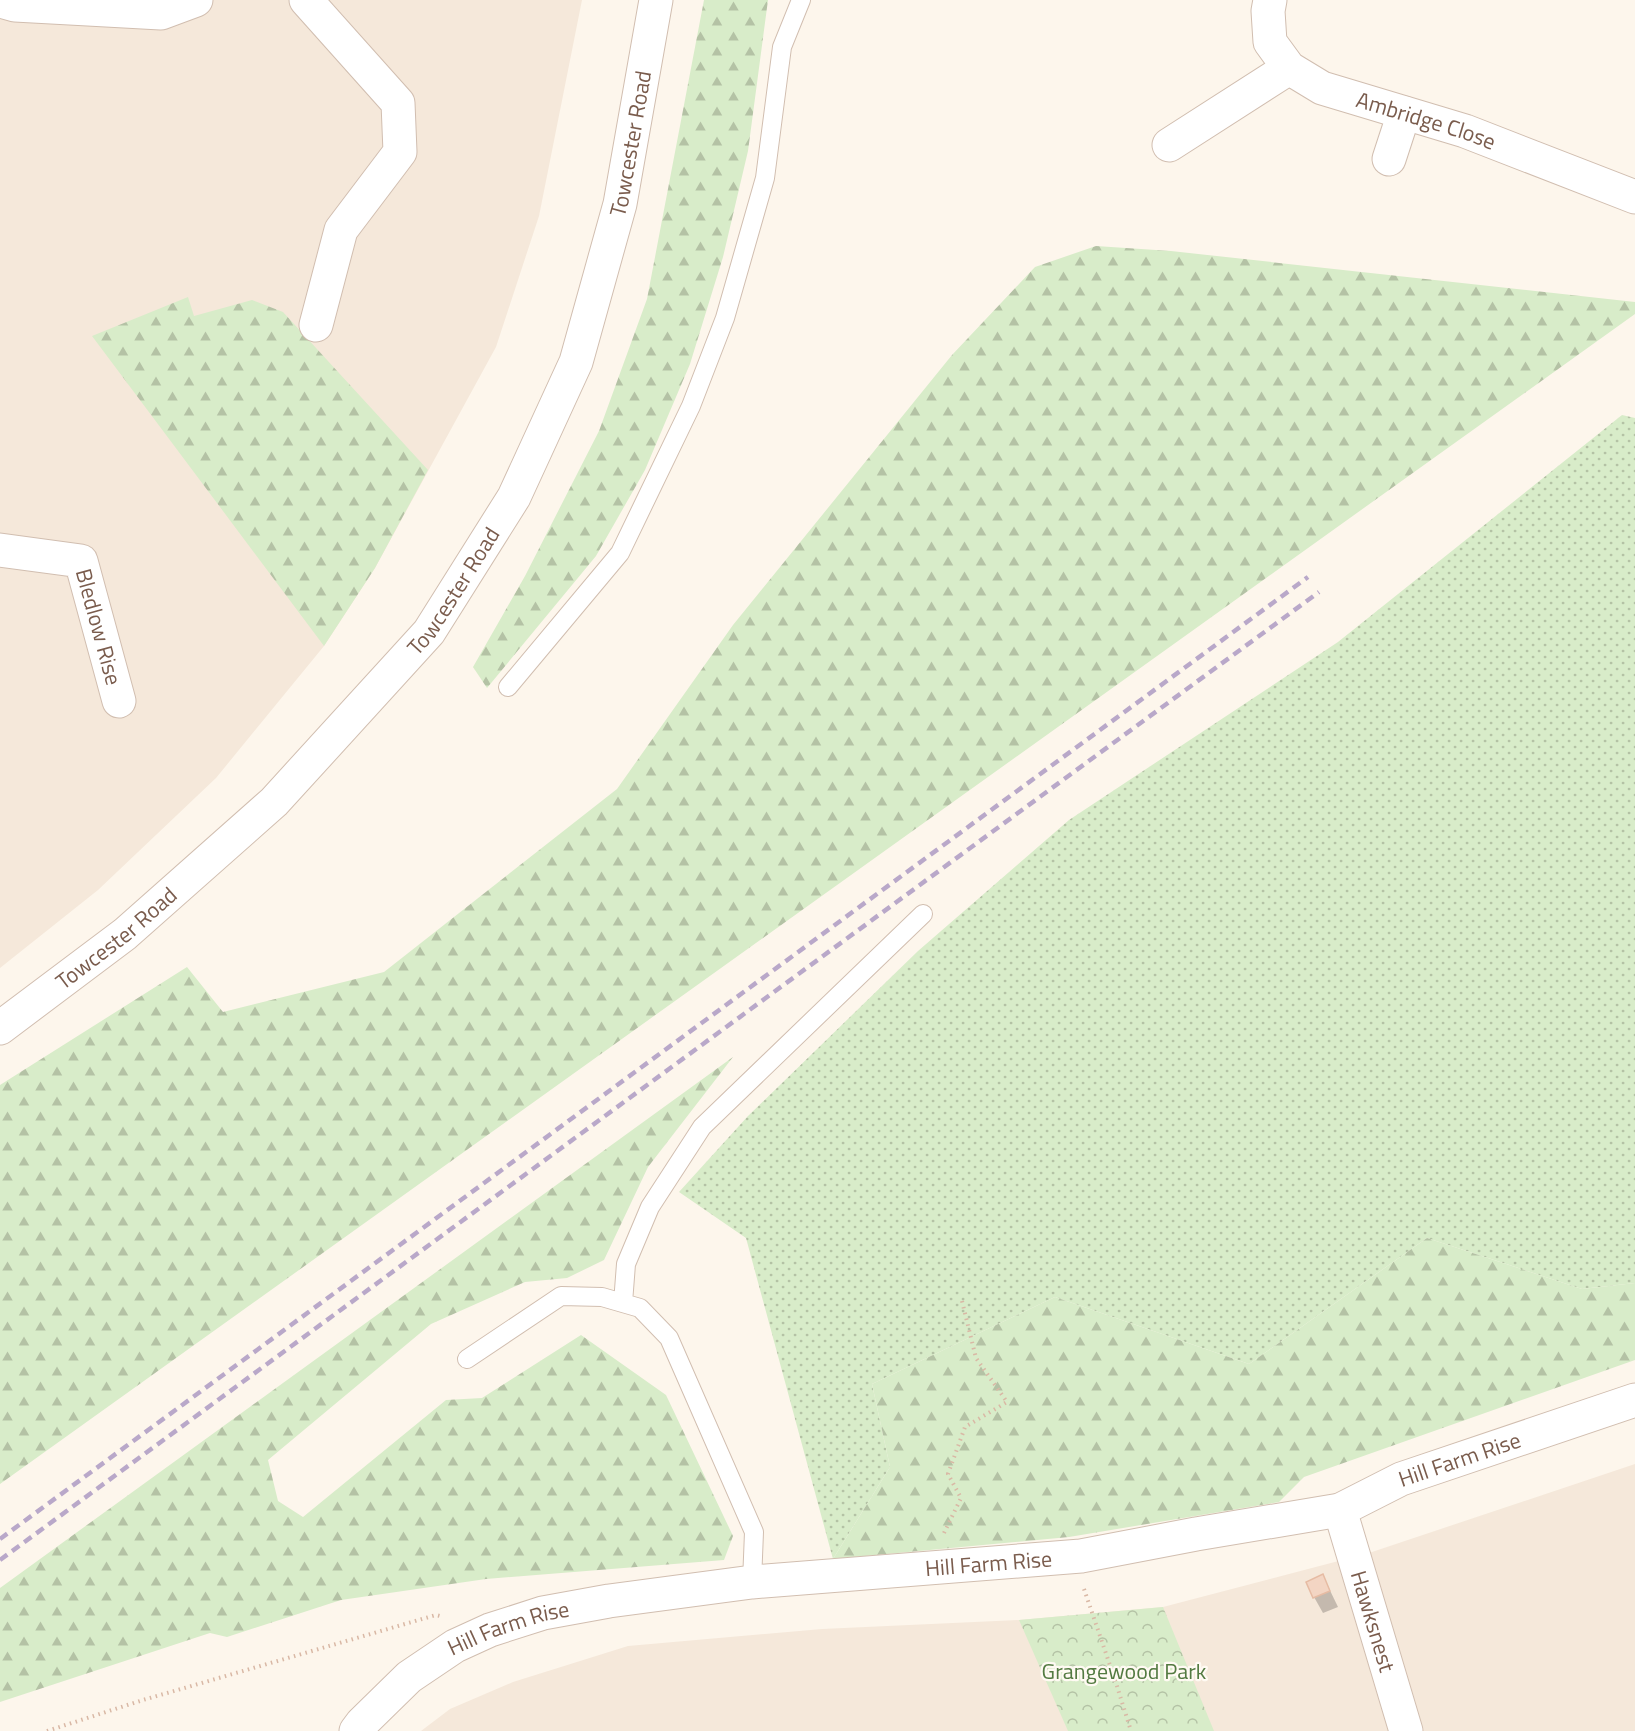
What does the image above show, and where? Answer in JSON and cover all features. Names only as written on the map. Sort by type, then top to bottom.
[{"type":"street","points":[[0,1],[15,5],[161,13],[196,0]]},
{"type":"street","points":[[306,0],[398,103],[400,152],[341,230],[316,325]]},
{"type":"street","name":"Towcester Road","points":[[0,1028],[125,934],[274,802],[429,632],[514,497],[576,362],[620,204],[656,0]]},
{"type":"street","name":"Ambridge Close","points":[[1270,0],[1268,11],[1270,42],[1289,68],[1322,88],[1465,131],[1635,197]]},
{"type":"street","points":[[1168,146],[1289,68]]},
{"type":"street","points":[[1389,159],[1404,113]]},
{"type":"street","name":"Bledlow Rise","points":[[0,550],[81,561],[119,701]]},
{"type":"street","name":"Hill Farm Rise","points":[[356,1731],[409,1677],[455,1646],[490,1630],[543,1613],[609,1600],[752,1582],[1081,1556],[1340,1510],[1401,1479],[1635,1400]]},
{"type":"street","name":"Hawksnest","points":[[1340,1510],[1406,1731]]},
{"type":"lane","points":[[508,687],[620,553],[691,406],[725,318],[765,178],[782,47],[801,0]]},
{"type":"lane","points":[[623,1303],[626,1264],[650,1208],[702,1127],[923,914]]},
{"type":"lane","points":[[467,1359],[561,1296],[602,1297],[640,1308],[669,1338],[754,1532],[752,1582]]},
{"type":"path","points":[[943,1567],[943,1536],[961,1498],[948,1474],[965,1427],[1007,1402],[976,1358],[960,1297]]},
{"type":"path","points":[[1084,1591],[1131,1731]]},
{"type":"path","points":[[47,1731],[143,1700],[436,1615],[490,1630]]},
{"type":"shaded area","points":[[0,0],[582,0],[539,216],[496,347],[375,568],[324,646],[216,778],[98,890],[0,968]]},
{"type":"shaded area","points":[[1635,1464],[1635,1731],[421,1731],[450,1709],[513,1682],[628,1646],[822,1629],[1019,1620],[1163,1607],[1369,1553]]},
{"type":"green space","points":[[704,0],[768,0],[748,151],[723,257],[690,364],[645,470],[596,556],[487,688],[473,667],[525,576],[599,431],[647,299]]},
{"type":"green space","points":[[1096,246],[1171,251],[1635,302],[1635,314],[0,1484],[0,1085],[187,967],[223,1012],[384,972],[617,789],[733,625],[952,355],[1035,267]]},
{"type":"green space","points":[[188,297],[194,316],[252,300],[283,312],[428,470],[375,568],[324,646],[92,336]]},
{"type":"green space","points":[[1622,415],[1635,418],[1635,1283],[1582,1289],[1427,1238],[1249,1364],[1055,1297],[872,1384],[890,1467],[833,1559],[746,1238],[679,1192],[748,1116],[918,951],[1069,820],[1338,642]]},
{"type":"green space","points":[[733,1057],[648,1167],[604,1260],[567,1278],[525,1282],[431,1324],[268,1460],[278,1501],[303,1517],[446,1400],[482,1398],[581,1335],[666,1395],[733,1536],[724,1560],[486,1579],[341,1600],[227,1637],[210,1633],[0,1702],[0,1588]]},
{"type":"green space","points":[[1427,1238],[1582,1289],[1635,1283],[1635,1360],[1304,1477],[1279,1502],[1069,1537],[833,1559],[890,1467],[872,1384],[1055,1297],[1249,1364]]},
{"type":"green space","name":"Grangewood Park","points":[[1163,1607],[1214,1731],[1068,1731],[1019,1620]]},
{"type":"building","points":[[1323,1574],[1330,1591],[1313,1598],[1306,1582]]},
{"type":"railway","points":[[0,1539],[1308,577]]},
{"type":"railway","points":[[0,1560],[1319,592]]}]
